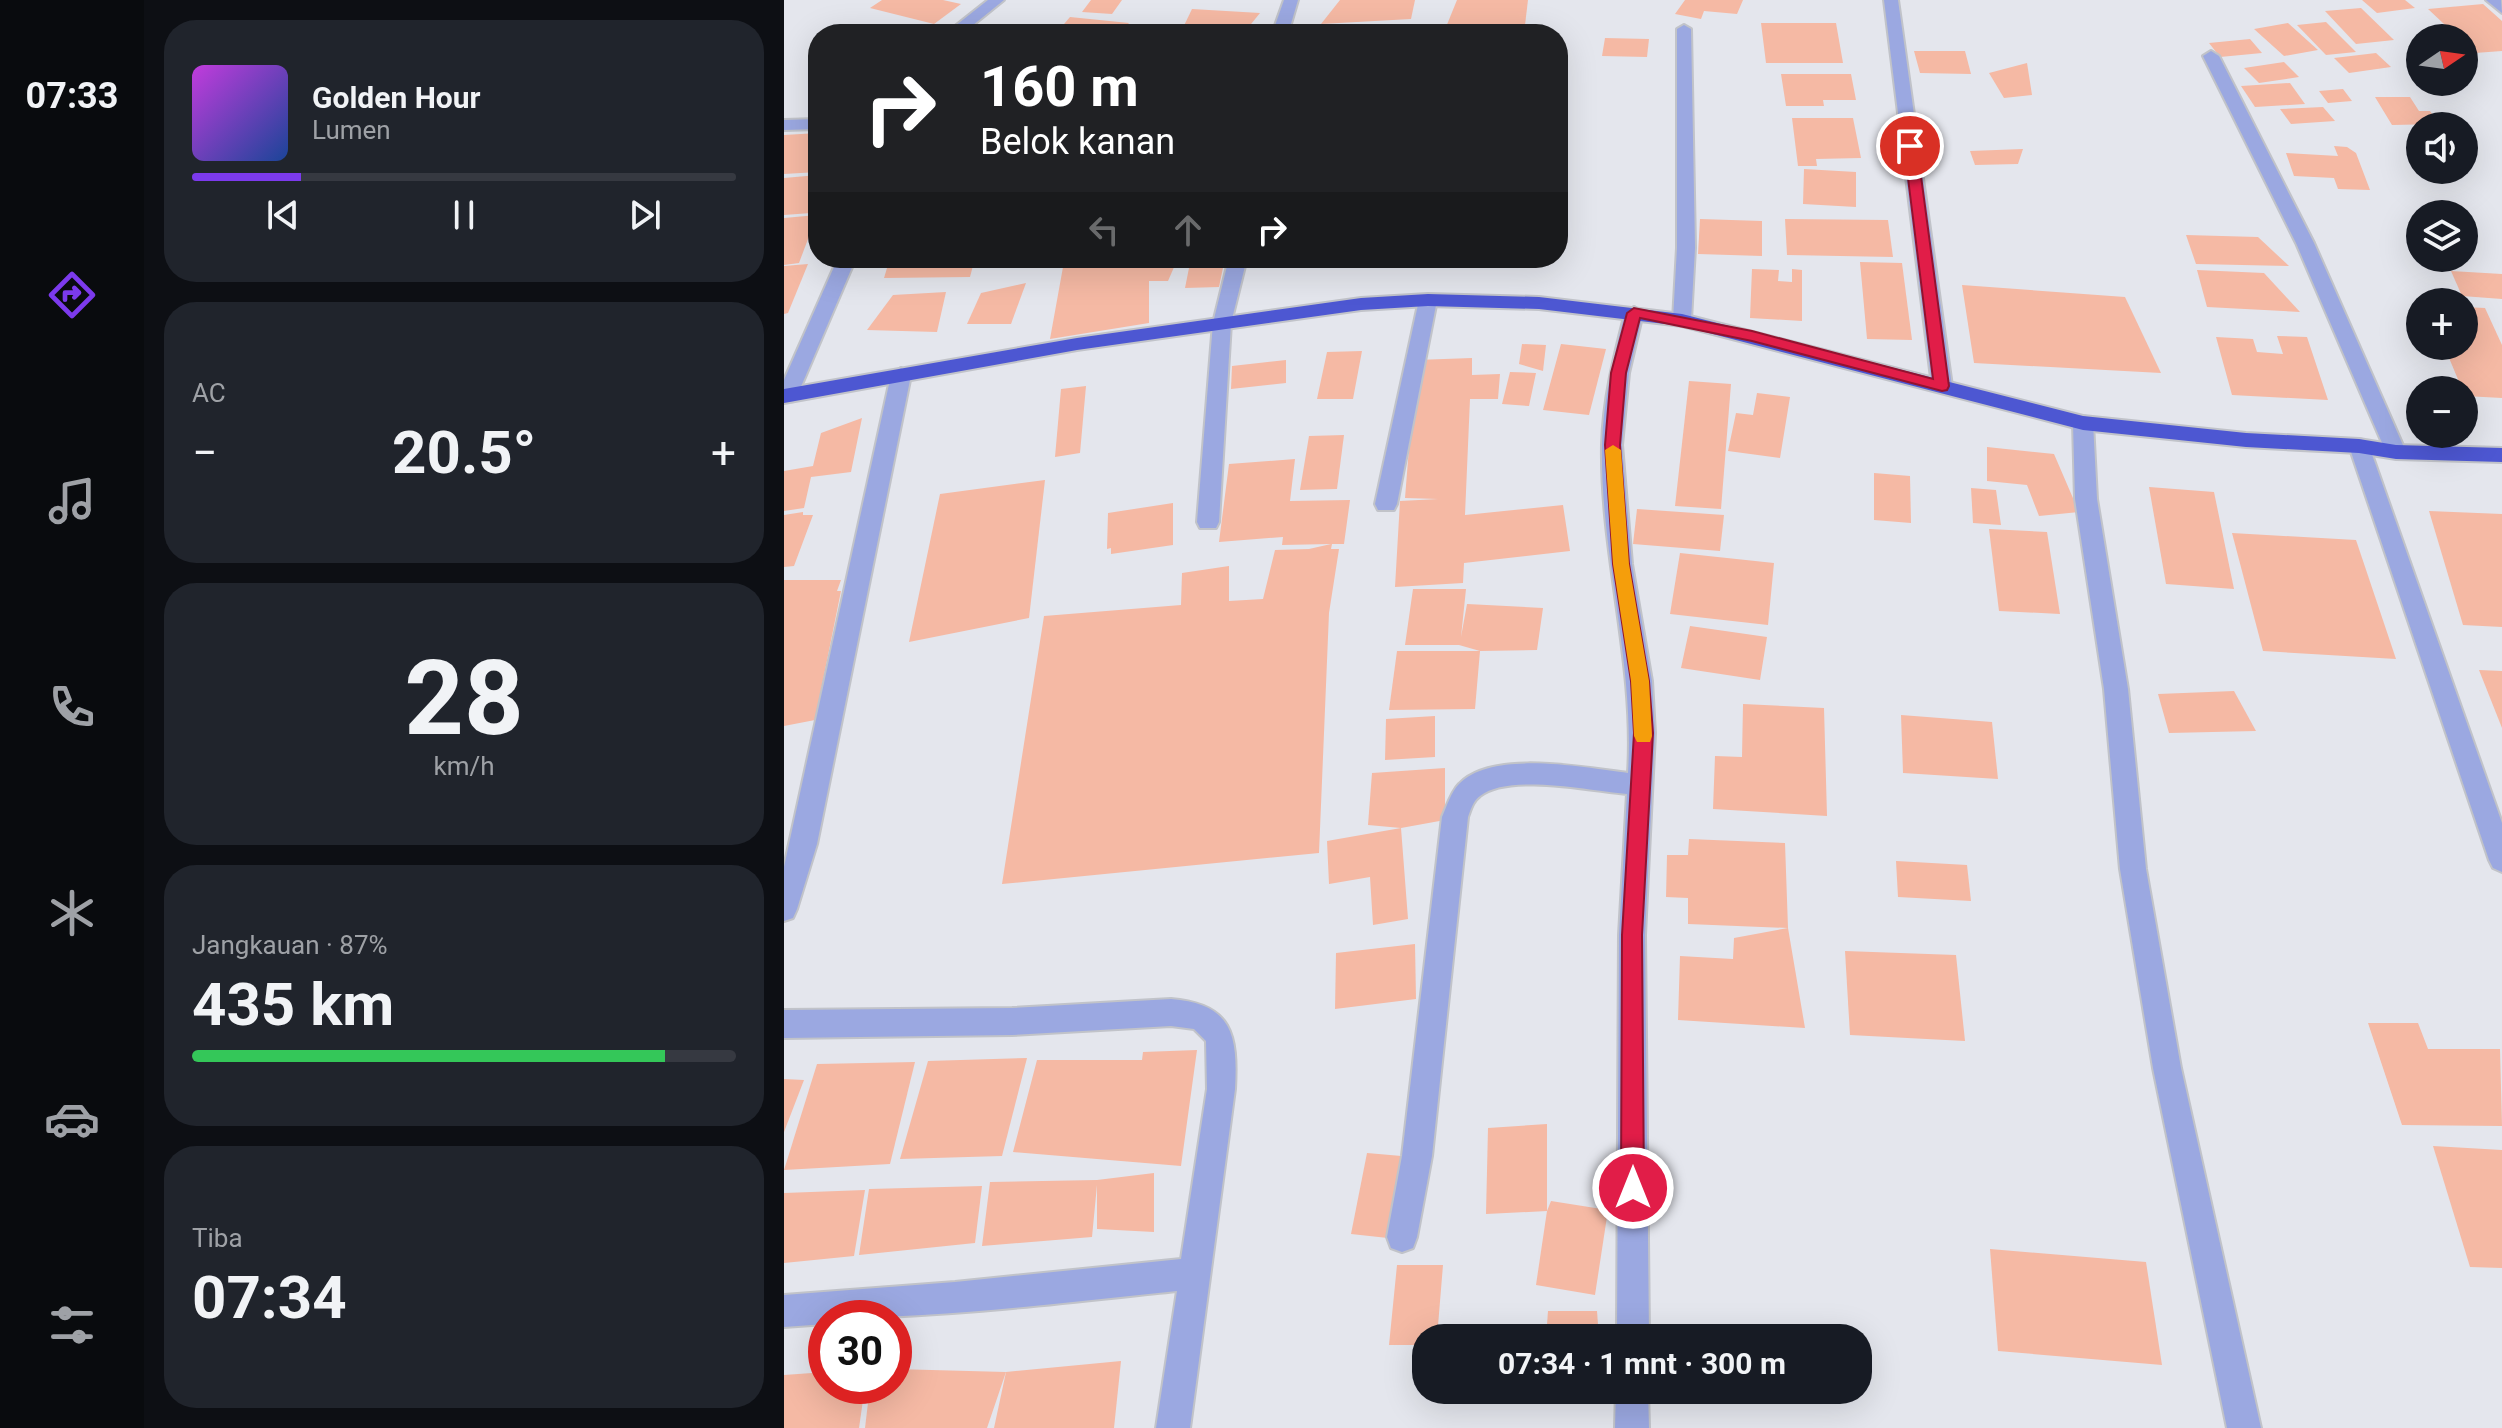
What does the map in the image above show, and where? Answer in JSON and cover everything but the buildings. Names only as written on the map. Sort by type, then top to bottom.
[{"type":"highway","points":[[786,396],[1222,323],[1361,304],[1428,300],[1539,303],[1682,320],[2083,423],[2246,440],[2359,446],[2396,452],[2502,455]]},
{"type":"street","points":[[966,24],[997,0]]},
{"type":"street","points":[[1283,24],[1291,0]]},
{"type":"street","points":[[1891,0],[1942,386]]},
{"type":"street","points":[[2493,0],[2502,9]]},
{"type":"street","points":[[1682,320],[1686,248],[1684,29]]},
{"type":"street","points":[[2211,56],[2305,243],[2396,452]]},
{"type":"street","points":[[784,125],[808,124]]},
{"type":"street","points":[[786,396],[843,268]]},
{"type":"street","points":[[1208,522],[1222,323],[1236,268]]},
{"type":"street","points":[[1386,504],[1428,300]]},
{"type":"street","points":[[1633,1324],[1632,935],[1643,733],[1640,681],[1621,564],[1612,445],[1619,373],[1634,313]]},
{"type":"street","points":[[784,909],[804,844],[901,375]]},
{"type":"street","points":[[2083,423],[2086,499],[2116,689],[2133,869],[2167,1068],[2244,1428]]},
{"type":"street","points":[[2359,446],[2502,860]]},
{"type":"street","points":[[1402,1237],[1417,1156],[1455,817],[1462,799],[1478,783],[1500,775],[1641,785]]},
{"type":"street","points":[[784,1024],[1044,1020],[1168,1013],[1204,1018],[1219,1036],[1221,1089],[1173,1428]]},
{"type":"street","points":[[784,1311],[955,1298],[1195,1273]]},
{"type":"street","points":[[1632,1404],[1632,1428]]},
{"type":"slow traffic","points":[[1613,450],[1621,564],[1640,681],[1643,736]]},
{"type":"route","points":[[1633,1188],[1632,935],[1643,733],[1640,681],[1621,564],[1612,445],[1619,373],[1634,313],[1752,336],[1942,386],[1910,146]]}]
